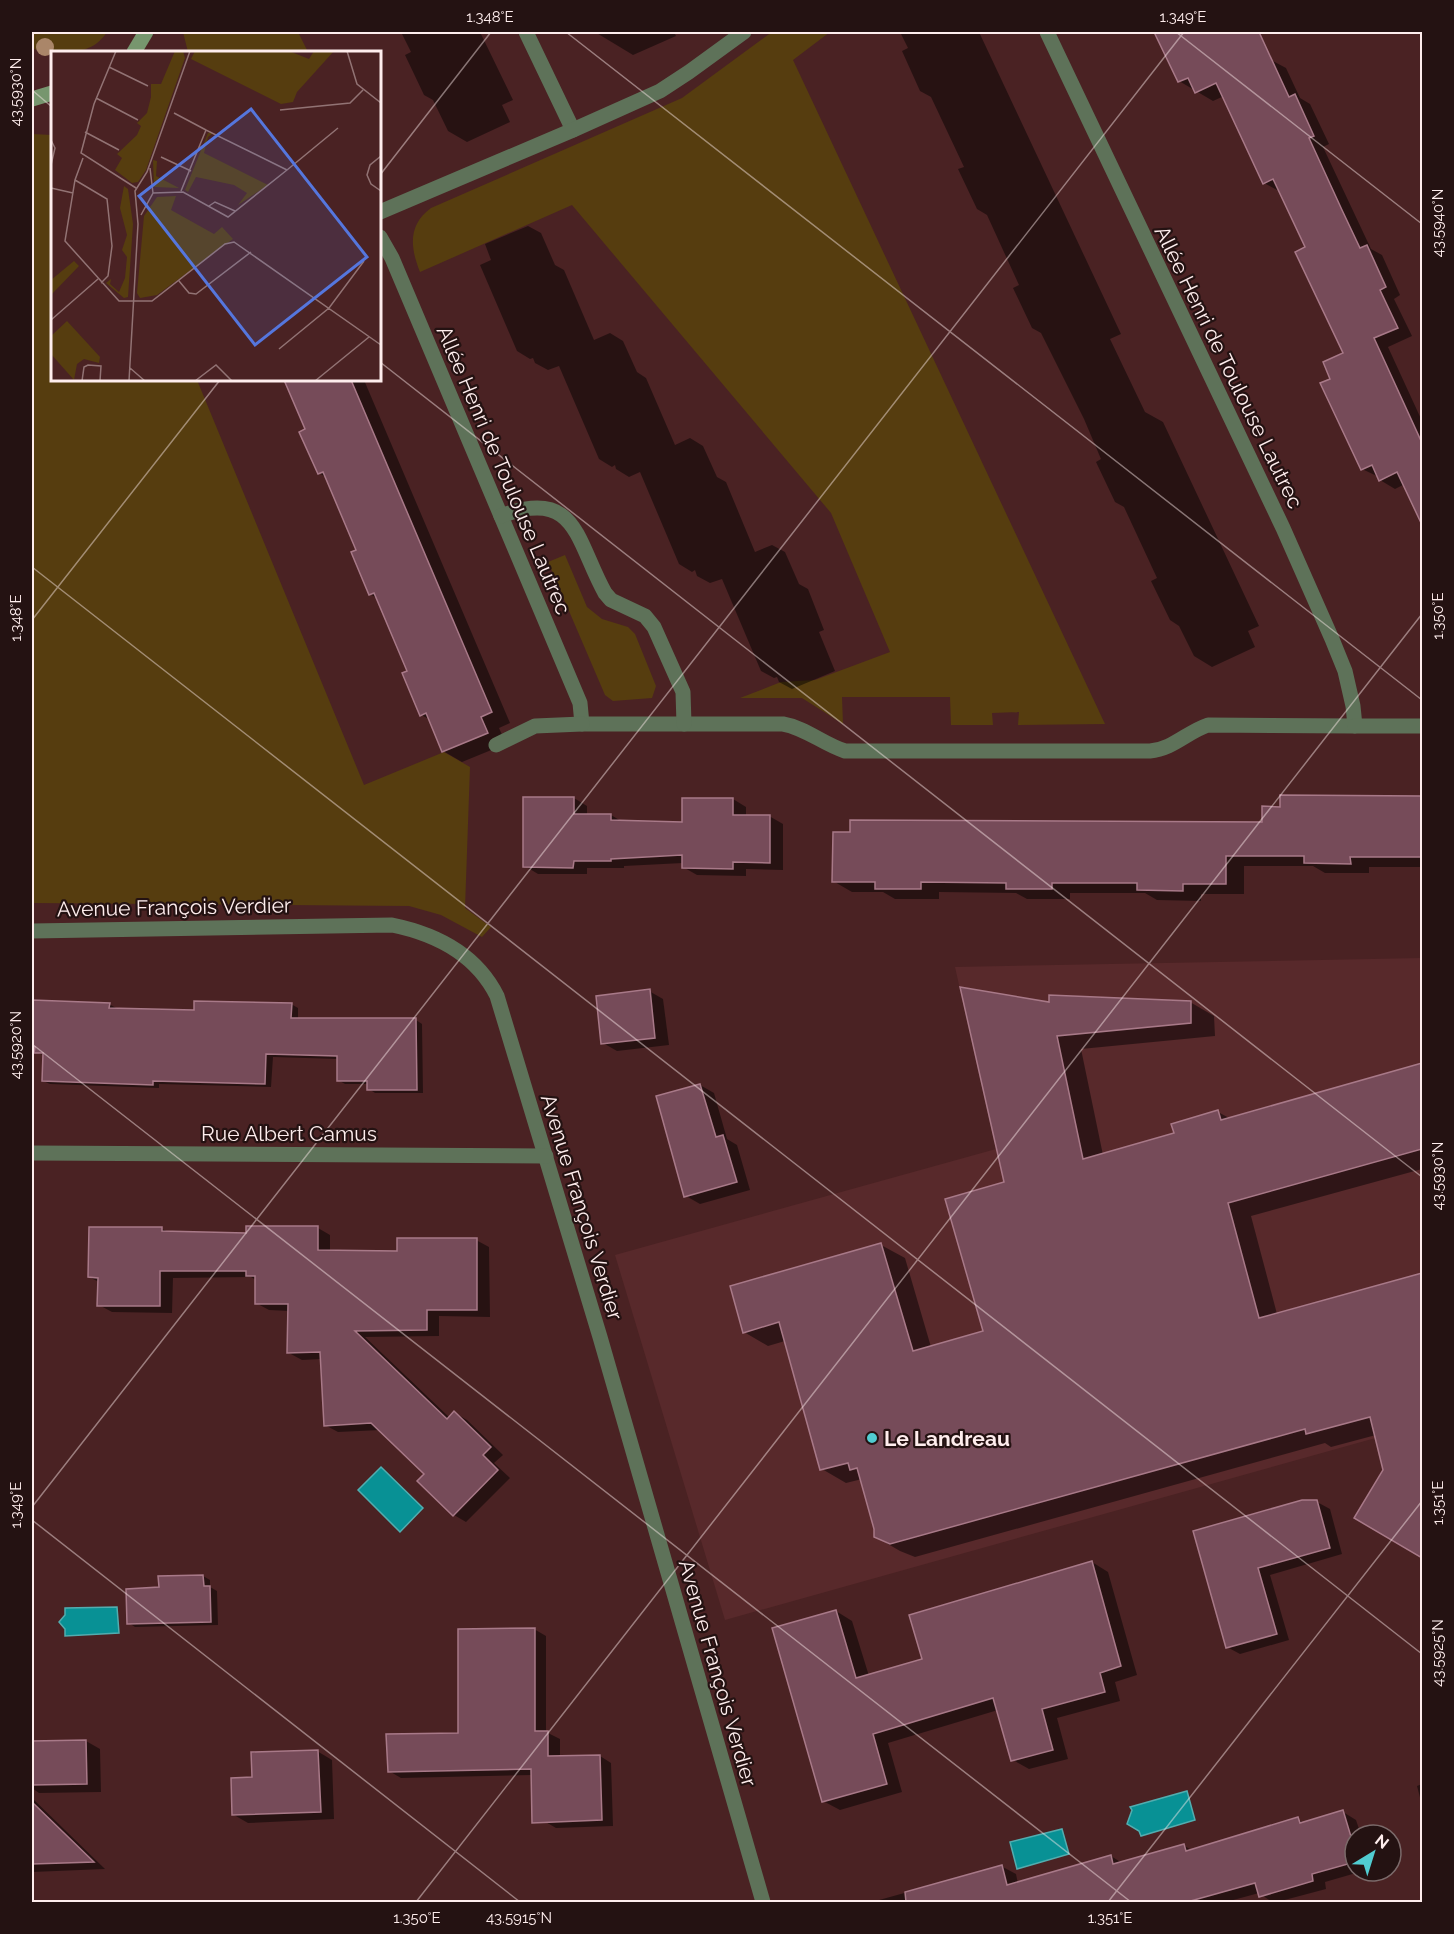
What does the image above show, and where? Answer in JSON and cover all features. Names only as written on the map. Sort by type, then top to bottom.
[{"type":"main road","points":[[135,51],[146,32]]},
{"type":"main road","points":[[32,86],[51,91]]},
{"type":"main road","points":[[32,99],[51,91]]},
{"type":"street","points":[[526,32],[573,130]]},
{"type":"street","points":[[381,212],[573,130],[660,90],[744,32]]},
{"type":"street","name":"Allée Henri de Toulouse Lautrec","points":[[1047,32],[1283,528],[1345,671],[1355,726]]},
{"type":"street","name":"Allée Henri de Toulouse Lautrec","points":[[381,239],[392,258],[580,703],[582,724]]},
{"type":"street","points":[[501,516],[534,507],[558,513],[572,523],[611,600],[645,616],[654,627],[682,692],[684,724]]},
{"type":"street","points":[[496,745],[535,726],[684,724],[792,725],[845,751],[1150,751],[1168,747],[1192,731],[1208,725],[1422,726]]},
{"type":"street","name":"Avenue François Verdier","points":[[32,931],[392,925],[430,936],[462,953],[479,969],[492,987],[546,1156],[763,1902]]},
{"type":"street","name":"Rue Albert Camus","points":[[32,1153],[546,1156]]},
{"type":"shaded area","points":[[32,32],[107,32],[96,44],[83,50],[51,51],[51,55],[32,48]]},
{"type":"shaded area","points":[[183,32],[298,32],[308,51],[188,51]]},
{"type":"shaded area","points":[[772,32],[830,32],[793,60],[1105,724],[1018,725],[1019,712],[992,713],[993,725],[951,725],[950,697],[842,697],[843,724],[802,698],[740,698],[781,682],[815,680],[890,652],[831,513],[572,205],[420,272],[414,254],[413,237],[418,222],[431,208],[682,98]]},
{"type":"shaded area","points":[[32,134],[51,135],[51,381],[197,381],[364,785],[444,752],[470,767],[465,908],[491,927],[482,937],[441,915],[409,906],[32,903]]},
{"type":"shaded area","points":[[565,555],[587,607],[602,619],[628,627],[635,634],[656,686],[652,698],[613,701],[605,695],[548,562]]},
{"type":"shaded area","points":[[1422,958],[1422,1425],[725,1620],[615,1255],[996,1149],[955,967]]},
{"type":"water","points":[[381,1467],[423,1508],[400,1532],[358,1490]]},
{"type":"water","points":[[117,1607],[119,1633],[65,1636],[65,1629],[59,1622],[65,1615],[65,1608]]},
{"type":"water","points":[[1187,1791],[1195,1820],[1141,1836],[1139,1831],[1127,1824],[1132,1810],[1130,1807]]},
{"type":"water","points":[[1062,1829],[1069,1854],[1017,1869],[1010,1842]]},
{"type":"building","points":[[1154,32],[1259,32],[1289,97],[1295,94],[1314,136],[1309,138],[1342,210],[1360,248],[1367,245],[1386,287],[1380,290],[1398,328],[1374,338],[1422,443],[1422,525],[1397,472],[1379,481],[1372,465],[1361,470],[1320,383],[1330,379],[1323,362],[1343,353],[1295,252],[1305,247],[1273,179],[1263,184],[1216,83],[1195,93],[1188,78],[1178,82]]},
{"type":"building","points":[[284,381],[351,381],[492,712],[481,717],[488,733],[442,752],[426,713],[420,716],[402,673],[407,671],[374,593],[369,595],[351,552],[356,550],[323,472],[318,474],[299,432],[305,429]]},
{"type":"building","points":[[1280,795],[1422,796],[1422,857],[1350,857],[1351,864],[1304,863],[1304,856],[1226,856],[1226,884],[1183,884],[1183,891],[1137,890],[1137,883],[1052,883],[1052,889],[1006,889],[1006,883],[921,882],[921,889],[875,889],[875,882],[832,882],[833,832],[850,832],[850,820],[1262,822],[1262,806],[1280,807]]},
{"type":"building","points":[[523,797],[574,797],[574,814],[611,814],[611,820],[682,822],[682,798],[733,798],[733,815],[770,815],[770,863],[733,862],[733,869],[682,868],[682,855],[611,859],[611,861],[574,861],[573,868],[523,867]]},
{"type":"building","points":[[960,987],[1049,1002],[1049,995],[1191,1001],[1191,1023],[1057,1036],[1083,1159],[1174,1133],[1171,1124],[1218,1110],[1221,1120],[1422,1063],[1422,1149],[1228,1203],[1259,1318],[1422,1273],[1422,1558],[1354,1518],[1383,1470],[1370,1417],[1306,1434],[1305,1429],[890,1544],[874,1537],[874,1529],[857,1468],[850,1470],[848,1463],[820,1470],[779,1322],[743,1333],[730,1286],[881,1243],[913,1351],[983,1331],[945,1199],[1004,1182]]},
{"type":"building","points":[[650,989],[655,1038],[601,1044],[596,996]]},
{"type":"building","points":[[32,1000],[110,1003],[109,1008],[194,1010],[194,1001],[292,1003],[291,1018],[416,1018],[417,1090],[367,1090],[367,1081],[337,1081],[337,1056],[266,1054],[265,1084],[153,1081],[153,1085],[42,1081],[43,1053],[34,1053],[35,1047],[32,1047]]},
{"type":"building","points":[[700,1084],[716,1137],[723,1135],[737,1182],[684,1197],[656,1096]]},
{"type":"building","points":[[246,1226],[318,1226],[318,1250],[397,1251],[397,1238],[477,1238],[477,1310],[427,1310],[427,1330],[355,1331],[447,1419],[454,1411],[491,1447],[483,1455],[498,1470],[453,1516],[417,1481],[424,1474],[371,1423],[324,1426],[320,1352],[287,1353],[288,1304],[255,1304],[255,1276],[246,1276],[246,1271],[160,1271],[160,1306],[97,1306],[98,1278],[88,1277],[89,1227],[162,1227],[162,1231],[246,1233]]},
{"type":"building","points":[[1302,1500],[1317,1500],[1330,1548],[1258,1568],[1277,1634],[1226,1648],[1193,1531]]},
{"type":"building","points":[[1092,1561],[1121,1666],[1100,1673],[1105,1692],[1042,1709],[1053,1750],[1011,1761],[993,1698],[873,1734],[887,1784],[822,1802],[772,1628],[836,1610],[856,1678],[922,1659],[909,1615]]},
{"type":"building","points":[[203,1575],[204,1586],[210,1586],[211,1622],[127,1624],[126,1589],[159,1587],[158,1576]]},
{"type":"building","points":[[535,1628],[535,1731],[548,1731],[548,1756],[600,1755],[602,1820],[532,1823],[531,1769],[388,1772],[386,1734],[458,1733],[458,1629]]},
{"type":"building","points":[[86,1740],[87,1784],[32,1785],[32,1741]]},
{"type":"building","points":[[318,1750],[321,1812],[232,1815],[231,1778],[252,1777],[251,1752]]},
{"type":"building","points":[[32,1802],[94,1862],[32,1864]]},
{"type":"building","points":[[1343,1810],[1347,1823],[1343,1823],[1343,1865],[1312,1874],[1313,1881],[1259,1897],[1255,1883],[1187,1902],[906,1902],[905,1892],[1002,1865],[1007,1885],[1111,1855],[1113,1864],[1184,1844],[1186,1851],[1298,1817],[1300,1823]]},
{"type":"place","name":"Le Landreau","points":[[872,1438]]}]
